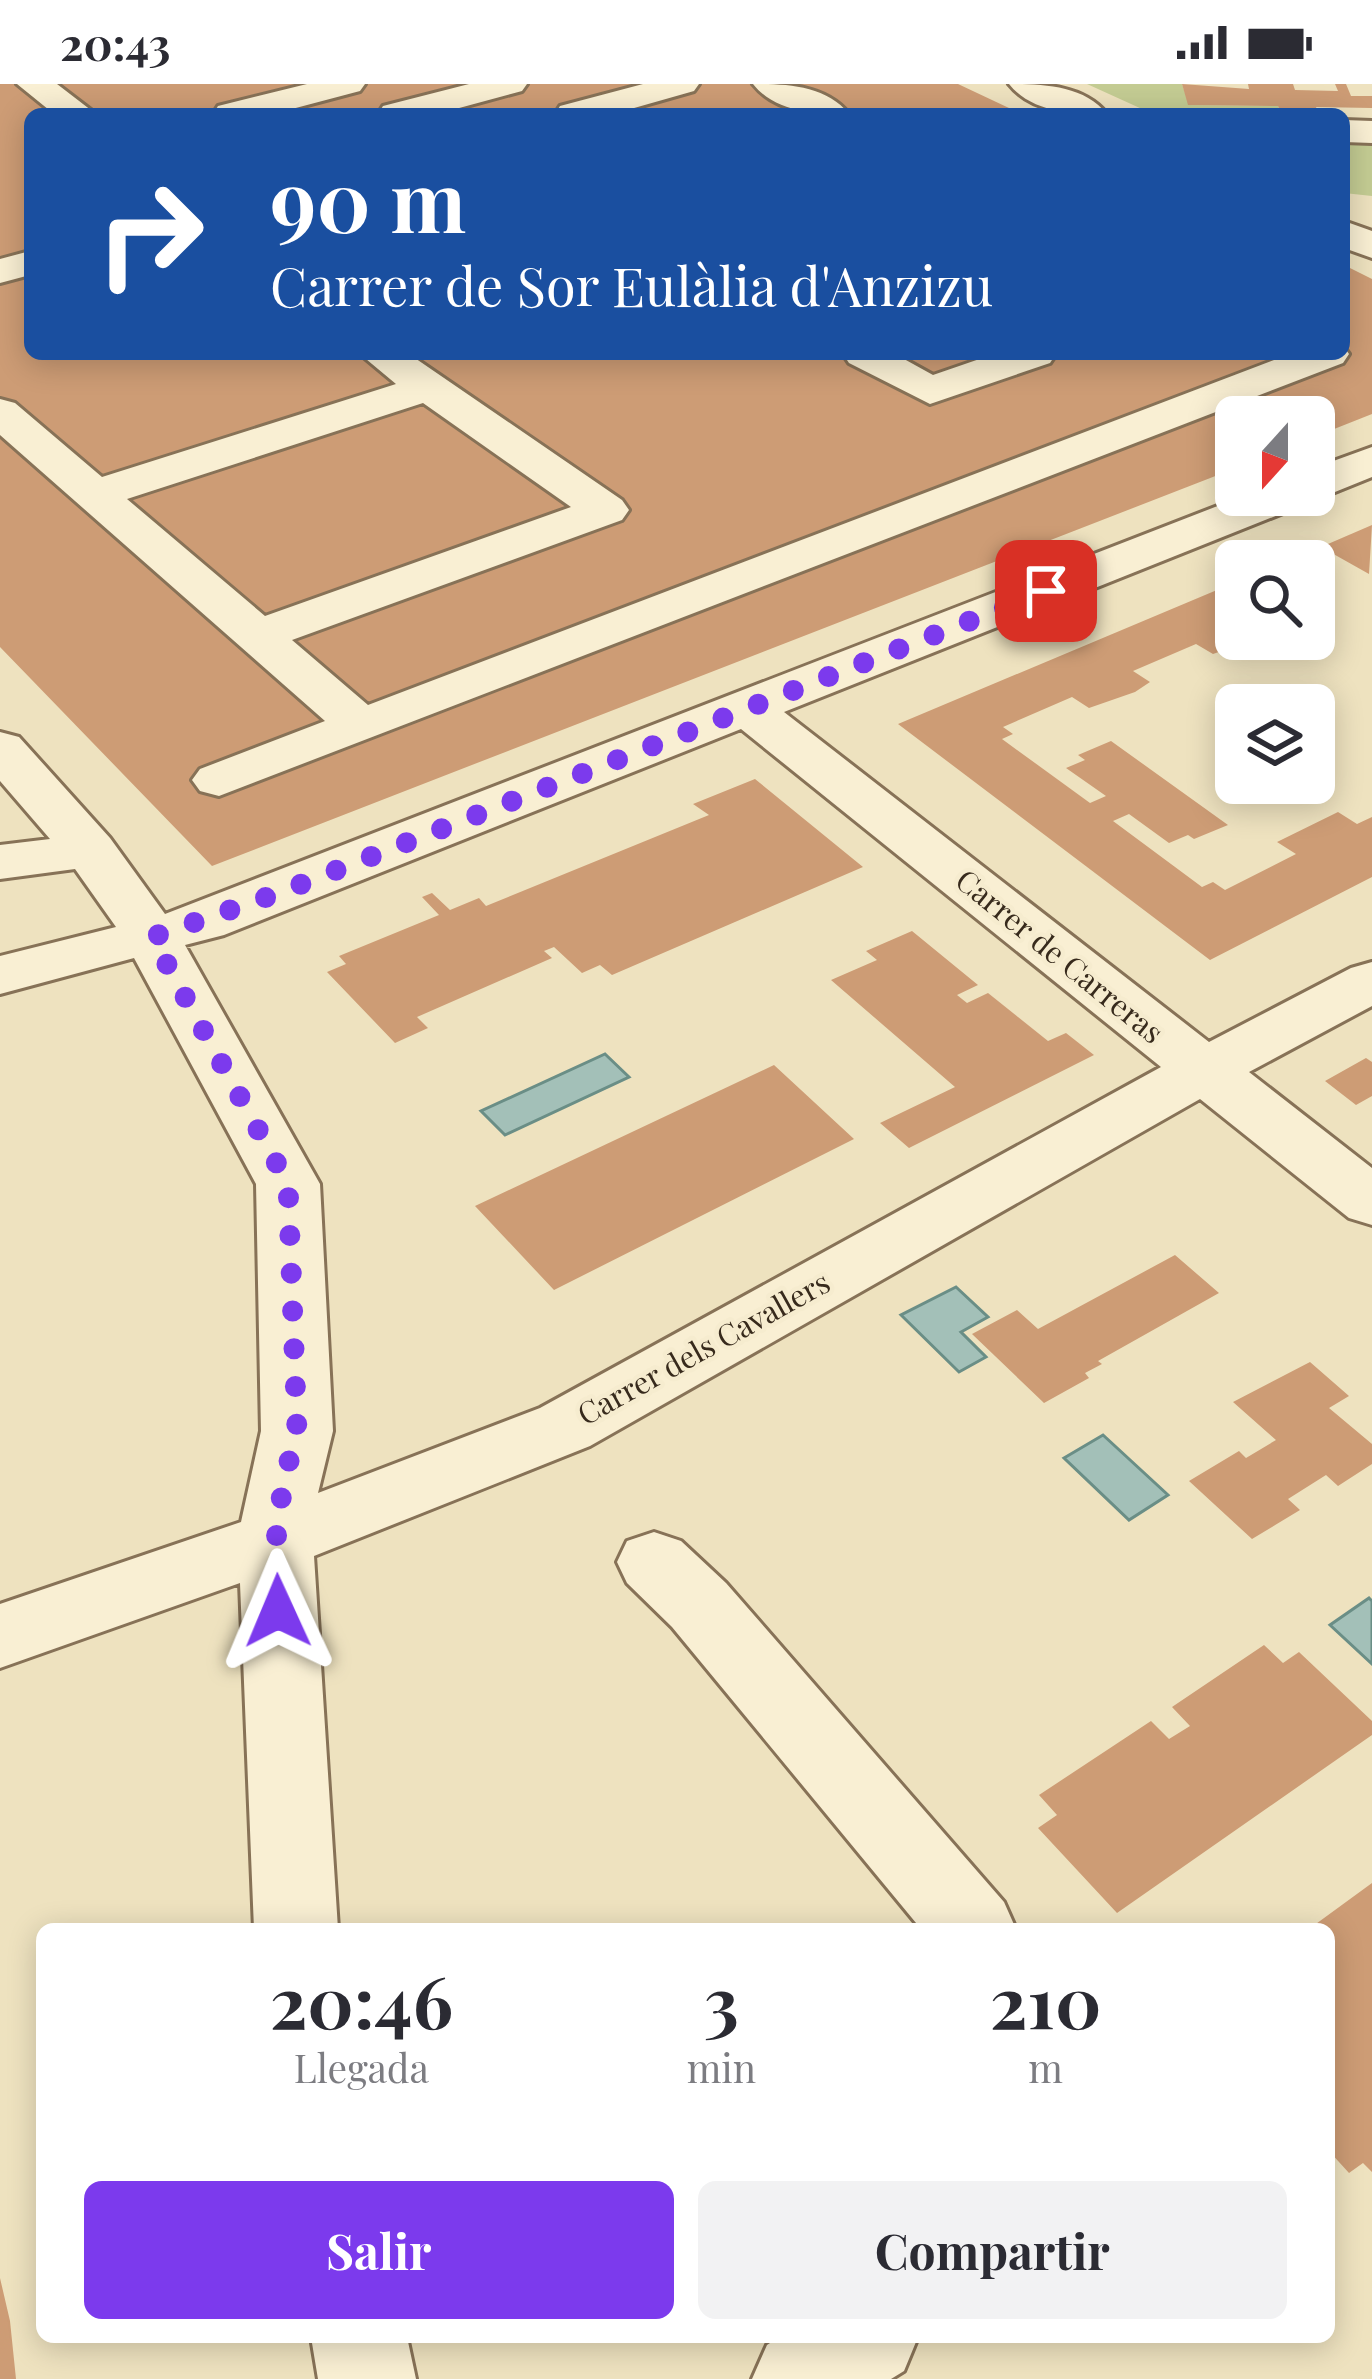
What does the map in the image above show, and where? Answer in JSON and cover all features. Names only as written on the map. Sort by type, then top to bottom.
[{"type":"street","points":[[0,92],[34,84],[69,108]]},
{"type":"street","points":[[255,108],[349,84]]},
{"type":"street","points":[[419,108],[510,84]]},
{"type":"street","points":[[595,108],[682,84]]},
{"type":"street","points":[[770,84],[819,108]]},
{"type":"street","points":[[1026,84],[1077,108]]},
{"type":"street","points":[[258,635],[606,510],[390,360]]},
{"type":"street","points":[[874,360],[930,392],[1018,360]]},
{"type":"street","points":[[219,780],[1309,360]]},
{"type":"street","points":[[95,494],[429,387]]},
{"type":"street","points":[[0,412],[362,726]]},
{"type":"street","points":[[1335,475],[1372,460]]},
{"type":"street","points":[[0,975],[204,922],[1234,516]]},
{"type":"street","name":"Carrer de Carreras","points":[[749,710],[1372,1202]]},
{"type":"street","points":[[0,748],[90,850],[152,937],[288,1184],[297,1431],[283,1484],[276,1540],[296,1923]]},
{"type":"street","points":[[0,862],[90,850]]},
{"type":"street","name":"Carrer dels Cavallers","points":[[0,1636],[276,1540],[566,1427],[1372,981]]},
{"type":"street","points":[[654,1562],[699,1605],[969,1923]]},
{"type":"street","points":[[360,2343],[367,2379]]},
{"type":"street","points":[[801,2379],[860,2343]]},
{"type":"green space","points":[[1087,84],[1182,84],[1189,105],[1279,108],[1140,108]]},
{"type":"green space","points":[[1350,143],[1372,144],[1372,196],[1350,194]]},
{"type":"water","points":[[605,1054],[629,1077],[505,1135],[481,1111]]},
{"type":"water","points":[[956,1287],[988,1317],[961,1332],[986,1357],[959,1372],[901,1315]]},
{"type":"water","points":[[1103,1435],[1168,1495],[1129,1520],[1064,1458]]},
{"type":"water","points":[[1369,1598],[1372,1601],[1372,1664],[1330,1625]]},
{"type":"building","points":[[0,84],[958,84],[1009,108],[24,108],[24,360],[1350,360],[1350,268],[1372,279],[1372,414],[1335,429],[1335,396],[1215,396],[1215,476],[212,866],[0,647]]},
{"type":"building","points":[[1182,84],[1249,89],[1248,84],[1293,84],[1295,90],[1338,91],[1335,84],[1346,84],[1351,96],[1372,96],[1372,108],[1188,105]]},
{"type":"building","points":[[1372,525],[1369,574],[1335,555],[1335,541]]},
{"type":"building","points":[[1215,591],[1215,653],[1196,644],[1133,671],[1150,682],[1135,692],[1089,708],[1072,697],[1003,727],[1013,734],[1002,739],[1090,803],[1106,796],[1066,768],[1085,760],[1078,755],[1111,741],[1228,825],[1169,843],[1129,814],[1113,821],[1202,887],[1213,882],[1225,890],[1296,854],[1277,842],[1338,812],[1357,824],[1372,817],[1372,877],[1210,960],[898,724]]},
{"type":"building","points":[[755,779],[863,867],[612,975],[600,965],[582,973],[554,947],[544,951],[552,958],[417,1017],[428,1028],[395,1043],[327,972],[346,964],[339,956],[439,915],[422,897],[432,893],[450,910],[479,898],[486,906],[709,815],[693,804]]},
{"type":"building","points":[[912,931],[978,985],[957,995],[967,1003],[988,993],[1048,1041],[1066,1033],[1094,1055],[909,1148],[880,1123],[955,1087],[831,980],[877,960],[866,951]]},
{"type":"building","points":[[1366,1058],[1372,1062],[1372,1096],[1356,1105],[1325,1081]]},
{"type":"building","points":[[774,1065],[854,1139],[554,1290],[475,1206]]},
{"type":"building","points":[[1175,1255],[1219,1293],[1098,1361],[1102,1364],[1085,1373],[1089,1378],[1044,1403],[972,1334],[1017,1310],[1038,1329]]},
{"type":"building","points":[[1310,1362],[1349,1396],[1329,1408],[1372,1444],[1372,1464],[1338,1486],[1326,1475],[1288,1499],[1300,1510],[1252,1539],[1189,1481],[1239,1451],[1246,1458],[1276,1440],[1233,1402]]},
{"type":"building","points":[[1264,1645],[1283,1663],[1299,1652],[1372,1721],[1372,1735],[1117,1913],[1038,1828],[1057,1815],[1039,1795],[1151,1721],[1169,1739],[1190,1726],[1172,1707]]},
{"type":"building","points":[[1372,1883],[1372,2172],[1363,2163],[1349,2173],[1335,2158],[1335,1923],[1317,1923]]},
{"type":"building","points":[[0,2278],[10,2321],[16,2379],[0,2379]]},
{"type":"route","points":[[278,1611],[276,1540],[283,1484],[297,1431],[288,1184],[152,937],[204,922],[1046,591]]}]
